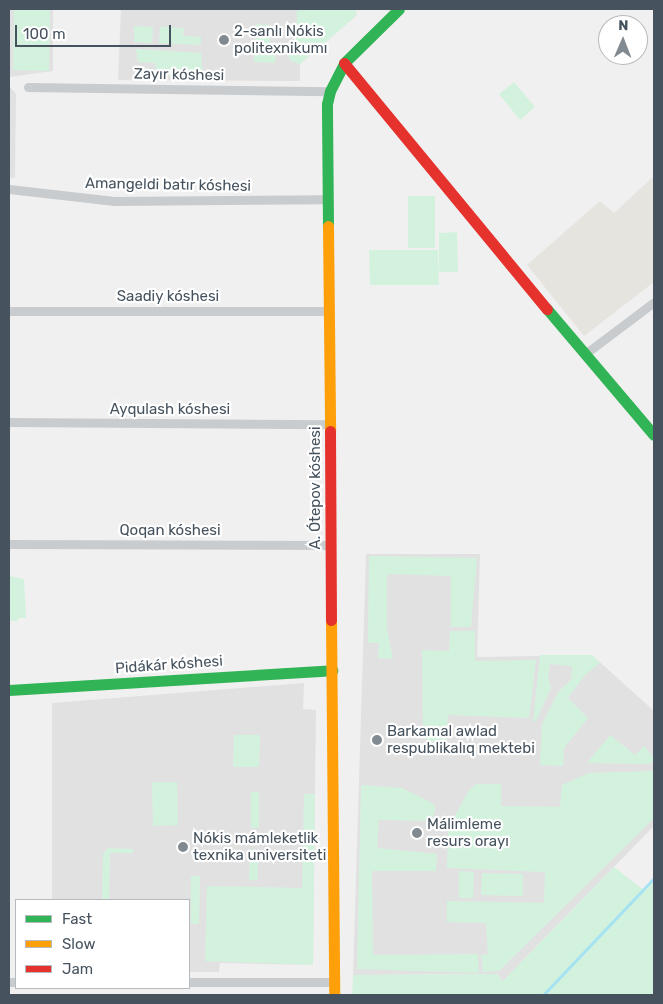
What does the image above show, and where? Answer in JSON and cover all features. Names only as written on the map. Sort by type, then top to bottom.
[{"type":"main road","name":"A. Ótepov kóshesi","points":[[334,995],[330,545],[331,424],[328,311],[330,91],[344,63],[397,9]]},
{"type":"main road","points":[[344,63],[652,436],[654,435]]},
{"type":"main road","name":"Pidákár kóshesi","points":[[9,690],[332,670]]},
{"type":"street","name":"Zayır kóshesi","points":[[28,87],[330,91]]},
{"type":"street","name":"Amangeldi batır kóshesi","points":[[9,189],[114,201],[328,200]]},
{"type":"street","points":[[585,354],[654,302]]},
{"type":"street","name":"Saadiy kóshesi","points":[[9,311],[328,311]]},
{"type":"street","name":"Ayqulash kóshesi","points":[[9,422],[331,424]]},
{"type":"street","name":"Qoqan kóshesi","points":[[9,544],[330,545]]},
{"type":"street","points":[[190,982],[334,982]]},
{"type":"shaded area","points":[[9,9],[53,9],[53,71],[9,77]]},
{"type":"shaded area","name":"2-sanlı Nókis politexnikumı","points":[[121,9],[355,9],[357,15],[300,64],[300,81],[118,80]]},
{"type":"shaded area","points":[[9,86],[16,94],[15,178],[9,178]]},
{"type":"shaded area","points":[[654,176],[654,282],[584,336],[527,265],[600,201],[614,213]]},
{"type":"shaded area","points":[[366,554],[480,554],[477,657],[592,655],[654,711],[654,826],[503,981],[497,974],[353,975]]},
{"type":"shaded area","name":"Nókis mámleketlik texnika universiteti","points":[[304,683],[303,709],[316,710],[313,965],[220,963],[219,972],[190,972],[190,899],[52,899],[52,703]]},
{"type":"green space","points":[[14,9],[50,9],[49,71],[13,70]]},
{"type":"green space","points":[[297,9],[355,9],[357,15],[300,64],[291,61],[287,54],[288,43],[296,43]]},
{"type":"green space","points":[[256,24],[270,25],[270,43],[277,43],[275,63],[254,62]]},
{"type":"green space","points":[[134,26],[153,27],[152,43],[134,42]]},
{"type":"green space","points":[[160,27],[184,28],[183,36],[201,37],[201,45],[159,43]]},
{"type":"green space","points":[[136,49],[201,53],[203,75],[157,76],[155,63],[138,62]]},
{"type":"green space","points":[[514,82],[535,107],[520,120],[499,94]]},
{"type":"green space","points":[[408,196],[435,196],[435,248],[408,248]]},
{"type":"green space","points":[[457,232],[458,272],[439,272],[439,233]]},
{"type":"green space","points":[[369,250],[438,250],[439,285],[370,285]]},
{"type":"green space","points":[[369,556],[477,558],[471,627],[451,627],[451,576],[387,574],[387,629],[393,659],[378,658],[379,643],[368,643]]},
{"type":"green space","points":[[9,576],[24,579],[26,618],[18,618],[18,621],[9,621]]},
{"type":"green space","points":[[450,631],[475,631],[475,661],[536,660],[529,718],[448,715],[445,746],[427,740],[423,734],[422,650],[449,651]]},
{"type":"green space","points":[[540,655],[592,655],[600,663],[585,675],[568,698],[588,718],[564,748],[563,766],[540,765],[542,724],[559,691],[571,680],[572,666],[550,664],[548,677],[551,688],[536,721],[533,721]]},
{"type":"green space","points":[[234,735],[260,735],[259,767],[233,767]]},
{"type":"green space","points":[[610,735],[635,755],[644,746],[654,759],[650,764],[587,763]]},
{"type":"green space","points":[[654,771],[654,818],[499,971],[483,972],[481,955],[488,954],[486,923],[447,922],[447,901],[544,903],[545,872],[447,868],[448,828],[469,790],[476,784],[501,784],[501,806],[560,807],[562,785],[589,773]]},
{"type":"green space","points":[[152,782],[177,782],[178,825],[153,826]]},
{"type":"green space","points":[[361,785],[402,788],[434,804],[435,810],[432,821],[379,820],[377,848],[437,854],[436,871],[372,871],[373,955],[478,954],[479,973],[357,969]]},
{"type":"green space","points":[[251,792],[259,792],[259,828],[251,828]]},
{"type":"green space","points":[[304,794],[315,794],[313,965],[205,961],[207,886],[302,888]]},
{"type":"green space","points":[[108,848],[133,849],[133,853],[110,853],[109,899],[102,899],[103,854]]},
{"type":"green space","points":[[250,849],[258,850],[258,880],[249,880]]},
{"type":"green space","points":[[614,867],[645,891],[654,882],[654,995],[352,995],[353,975],[497,974],[503,981]]},
{"type":"green space","points":[[459,871],[474,872],[473,898],[459,898]]},
{"type":"green space","points":[[482,873],[523,874],[523,896],[481,895]]},
{"type":"green space","points":[[191,876],[200,876],[199,924],[191,924]]},
{"type":"waterway","points":[[543,995],[654,878]]},
{"type":"traffic: fast","points":[[328,226],[327,104],[330,91],[344,63],[399,9]]},
{"type":"traffic: fast","points":[[547,309],[654,435]]},
{"type":"traffic: fast","points":[[9,690],[332,670]]},
{"type":"traffic: slow","points":[[328,226],[330,431]]},
{"type":"traffic: slow","points":[[331,620],[334,995]]},
{"type":"traffic: jam","points":[[344,63],[547,309]]},
{"type":"traffic: jam","points":[[330,431],[331,620]]},
{"type":"place","name":"2-sanlı Nókis politexnikumı","points":[[224,40]]},
{"type":"place","name":"Barkamal awlad respublikalıq mektebi","points":[[377,740]]},
{"type":"place","name":"Málimleme resurs orayı","points":[[417,833]]},
{"type":"place","name":"Nókis mámleketlik texnika universiteti","points":[[183,847]]}]
